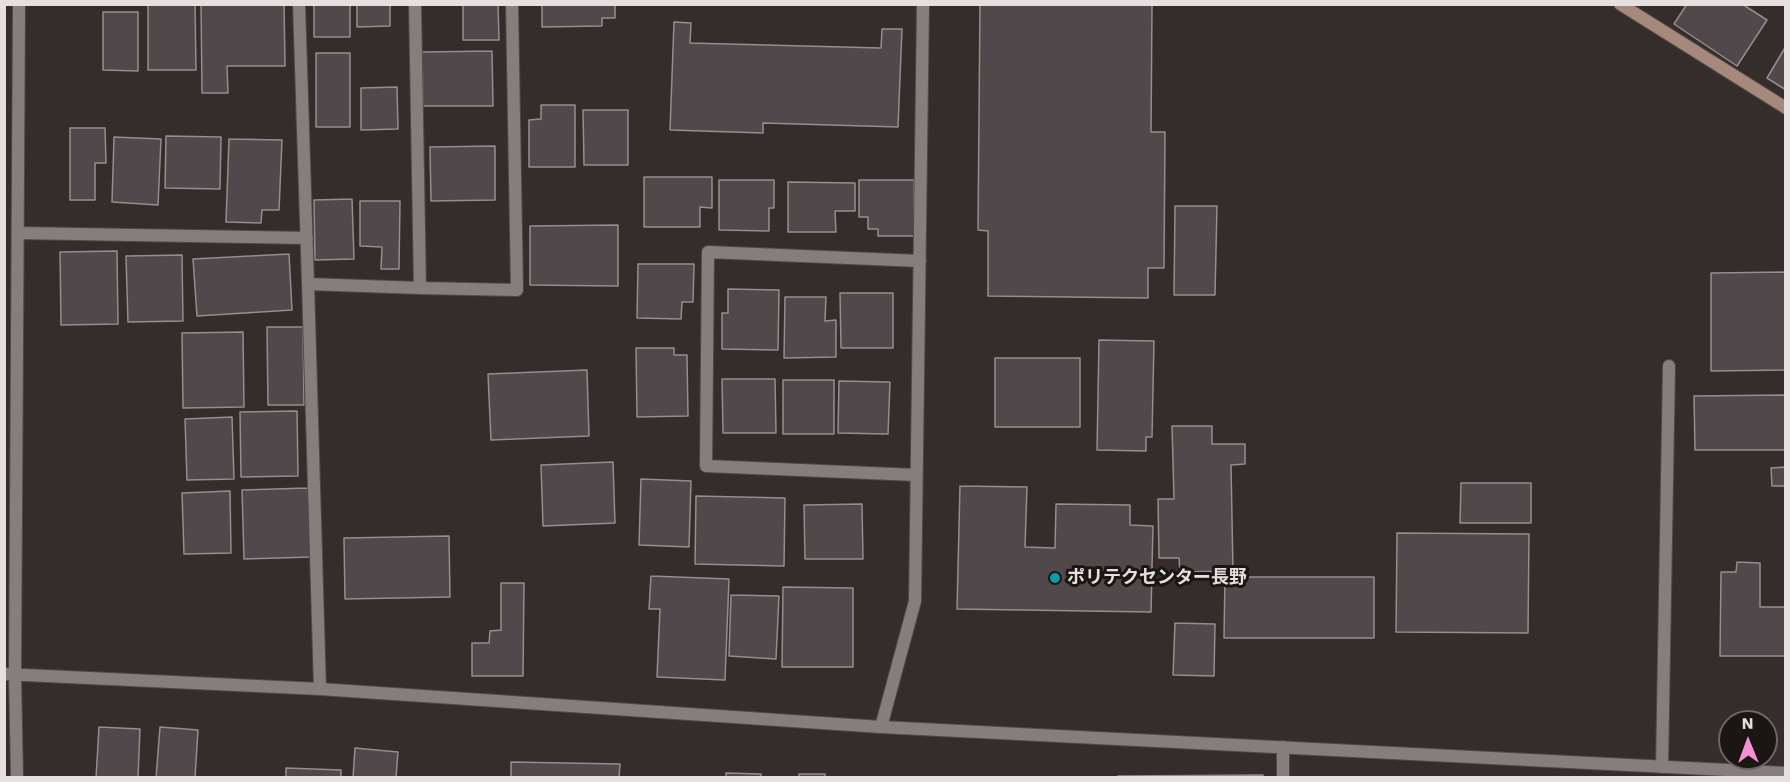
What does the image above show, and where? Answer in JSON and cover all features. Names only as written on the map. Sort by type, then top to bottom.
[{"type":"main road","points":[[1620,4],[1785,108]]},
{"type":"street","points":[[17,777],[10,674],[18,233],[19,4]]},
{"type":"street","points":[[299,4],[320,689]]},
{"type":"street","points":[[415,4],[420,288]]},
{"type":"street","points":[[308,284],[517,290],[512,4]]},
{"type":"street","points":[[881,727],[915,601],[923,4]]},
{"type":"street","points":[[18,233],[307,238]]},
{"type":"street","points":[[916,475],[706,466],[708,252],[920,261]]},
{"type":"street","points":[[1662,767],[1669,366]]},
{"type":"street","points":[[10,674],[320,689],[881,727],[1785,773]]},
{"type":"street","points":[[1283,747],[1283,777]]},
{"type":"building","points":[[148,4],[195,4],[196,70],[148,70]]},
{"type":"building","points":[[201,4],[284,4],[285,66],[227,66],[228,93],[202,93]]},
{"type":"building","points":[[314,4],[350,4],[350,37],[314,37]]},
{"type":"building","points":[[357,4],[390,4],[390,26],[357,27]]},
{"type":"building","points":[[463,4],[498,4],[499,40],[463,40]]},
{"type":"building","points":[[542,4],[615,4],[615,18],[602,18],[602,26],[542,27]]},
{"type":"building","points":[[980,4],[1152,4],[1151,132],[1165,132],[1164,268],[1148,268],[1148,298],[988,296],[988,231],[978,230]]},
{"type":"building","points":[[1687,4],[1746,4],[1745,6],[1767,20],[1737,66],[1674,24]]},
{"type":"building","points":[[103,12],[138,12],[138,71],[103,70]]},
{"type":"building","points":[[674,22],[691,23],[690,43],[881,48],[882,29],[902,29],[898,127],[763,123],[763,133],[670,130]]},
{"type":"building","points":[[1786,46],[1786,90],[1767,78]]},
{"type":"building","points":[[492,51],[493,106],[423,106],[422,52]]},
{"type":"building","points":[[316,53],[350,53],[350,127],[316,127]]},
{"type":"building","points":[[397,87],[398,129],[361,130],[361,88]]},
{"type":"building","points":[[541,105],[575,105],[575,167],[529,167],[529,120],[541,119]]},
{"type":"building","points":[[583,110],[628,110],[628,165],[584,165]]},
{"type":"building","points":[[70,128],[105,128],[106,163],[95,163],[95,200],[70,200]]},
{"type":"building","points":[[166,136],[221,137],[220,189],[165,188]]},
{"type":"building","points":[[114,137],[161,139],[158,205],[112,202]]},
{"type":"building","points":[[229,139],[282,140],[279,210],[262,210],[261,223],[226,222]]},
{"type":"building","points":[[495,146],[495,200],[431,201],[430,147]]},
{"type":"building","points":[[644,177],[712,177],[712,208],[700,207],[700,227],[644,227]]},
{"type":"building","points":[[719,180],[774,180],[774,208],[769,208],[769,231],[719,230]]},
{"type":"building","points":[[859,180],[914,180],[914,236],[878,236],[878,229],[868,229],[868,217],[859,217]]},
{"type":"building","points":[[788,182],[855,183],[855,211],[835,211],[836,232],[788,232]]},
{"type":"building","points":[[352,199],[354,259],[315,260],[314,200]]},
{"type":"building","points":[[360,201],[400,201],[399,269],[381,269],[382,247],[360,246]]},
{"type":"building","points":[[1175,206],[1217,206],[1215,295],[1174,295]]},
{"type":"building","points":[[618,225],[618,286],[530,285],[530,226]]},
{"type":"building","points":[[117,251],[118,324],[61,325],[60,252]]},
{"type":"building","points":[[289,254],[292,310],[197,316],[193,259]]},
{"type":"building","points":[[182,255],[183,321],[128,322],[126,256]]},
{"type":"building","points":[[638,264],[694,264],[693,302],[682,302],[681,319],[637,318]]},
{"type":"building","points":[[1786,272],[1786,370],[1711,371],[1711,273]]},
{"type":"building","points":[[728,289],[779,290],[778,350],[722,349],[722,313],[728,313]]},
{"type":"building","points":[[840,293],[893,293],[893,348],[841,348]]},
{"type":"building","points":[[785,297],[826,297],[825,321],[836,320],[836,357],[784,358]]},
{"type":"building","points":[[267,327],[303,327],[304,405],[268,405]]},
{"type":"building","points":[[243,332],[244,407],[183,408],[182,333]]},
{"type":"building","points":[[1099,340],[1154,341],[1152,437],[1146,437],[1146,451],[1097,450]]},
{"type":"building","points":[[636,348],[674,348],[674,355],[687,355],[688,416],[637,417]]},
{"type":"building","points":[[995,358],[1080,358],[1080,427],[995,427]]},
{"type":"building","points":[[587,370],[589,436],[491,440],[488,374]]},
{"type":"building","points":[[722,379],[775,379],[776,433],[723,433]]},
{"type":"building","points":[[783,380],[834,380],[834,434],[783,434]]},
{"type":"building","points":[[839,381],[890,382],[888,434],[838,433]]},
{"type":"building","points":[[1786,395],[1786,450],[1695,450],[1694,396]]},
{"type":"building","points":[[297,411],[298,476],[241,477],[240,412]]},
{"type":"building","points":[[232,417],[234,479],[187,480],[185,419]]},
{"type":"building","points":[[1172,426],[1212,426],[1212,444],[1245,444],[1245,464],[1231,465],[1233,571],[1180,572],[1179,558],[1159,558],[1158,499],[1174,499]]},
{"type":"building","points":[[613,462],[615,523],[543,526],[541,465]]},
{"type":"building","points":[[1786,467],[1786,486],[1772,486],[1771,468]]},
{"type":"building","points":[[641,479],[691,481],[689,547],[639,545]]},
{"type":"building","points":[[1461,483],[1531,483],[1531,523],[1460,523]]},
{"type":"building","name":"ポリテクセンター長野","points":[[960,486],[1027,487],[1025,547],[1055,548],[1056,504],[1130,505],[1130,525],[1153,526],[1151,612],[957,609]]},
{"type":"building","points":[[308,488],[311,557],[244,559],[242,490]]},
{"type":"building","points":[[230,491],[231,553],[184,554],[182,493]]},
{"type":"building","points":[[696,496],[785,498],[784,566],[695,564]]},
{"type":"building","points":[[862,504],[863,559],[805,559],[804,505]]},
{"type":"building","points":[[1397,533],[1529,534],[1528,633],[1396,632]]},
{"type":"building","points":[[449,536],[450,597],[345,599],[344,538]]},
{"type":"building","points":[[1737,562],[1760,563],[1760,607],[1786,607],[1786,656],[1720,656],[1721,572],[1736,572]]},
{"type":"building","points":[[651,576],[729,579],[725,680],[657,677],[660,609],[649,609]]},
{"type":"building","points":[[1225,577],[1374,577],[1374,638],[1224,638]]},
{"type":"building","points":[[501,583],[524,583],[523,676],[472,676],[472,643],[489,643],[490,631],[501,630]]},
{"type":"building","points":[[783,587],[853,588],[853,667],[782,667]]},
{"type":"building","points":[[731,595],[779,596],[776,659],[729,656]]},
{"type":"building","points":[[1175,623],[1215,624],[1214,676],[1173,675]]},
{"type":"building","points":[[99,727],[140,729],[138,778],[96,778]]},
{"type":"building","points":[[160,727],[198,730],[195,778],[156,778]]},
{"type":"building","points":[[355,748],[398,752],[396,778],[353,778]]},
{"type":"building","points":[[511,762],[620,764],[619,778],[511,778]]},
{"type":"building","points":[[286,768],[341,770],[341,778],[286,778]]},
{"type":"building","points":[[726,773],[761,774],[761,778],[726,778]]},
{"type":"building","points":[[799,774],[825,774],[825,778],[799,778]]},
{"type":"building","points":[[1263,775],[1263,778],[1118,776]]},
{"type":"building","points":[[976,777],[976,778],[869,778]]},
{"type":"place","name":"ポリテクセンター長野","points":[[1055,578]]}]
